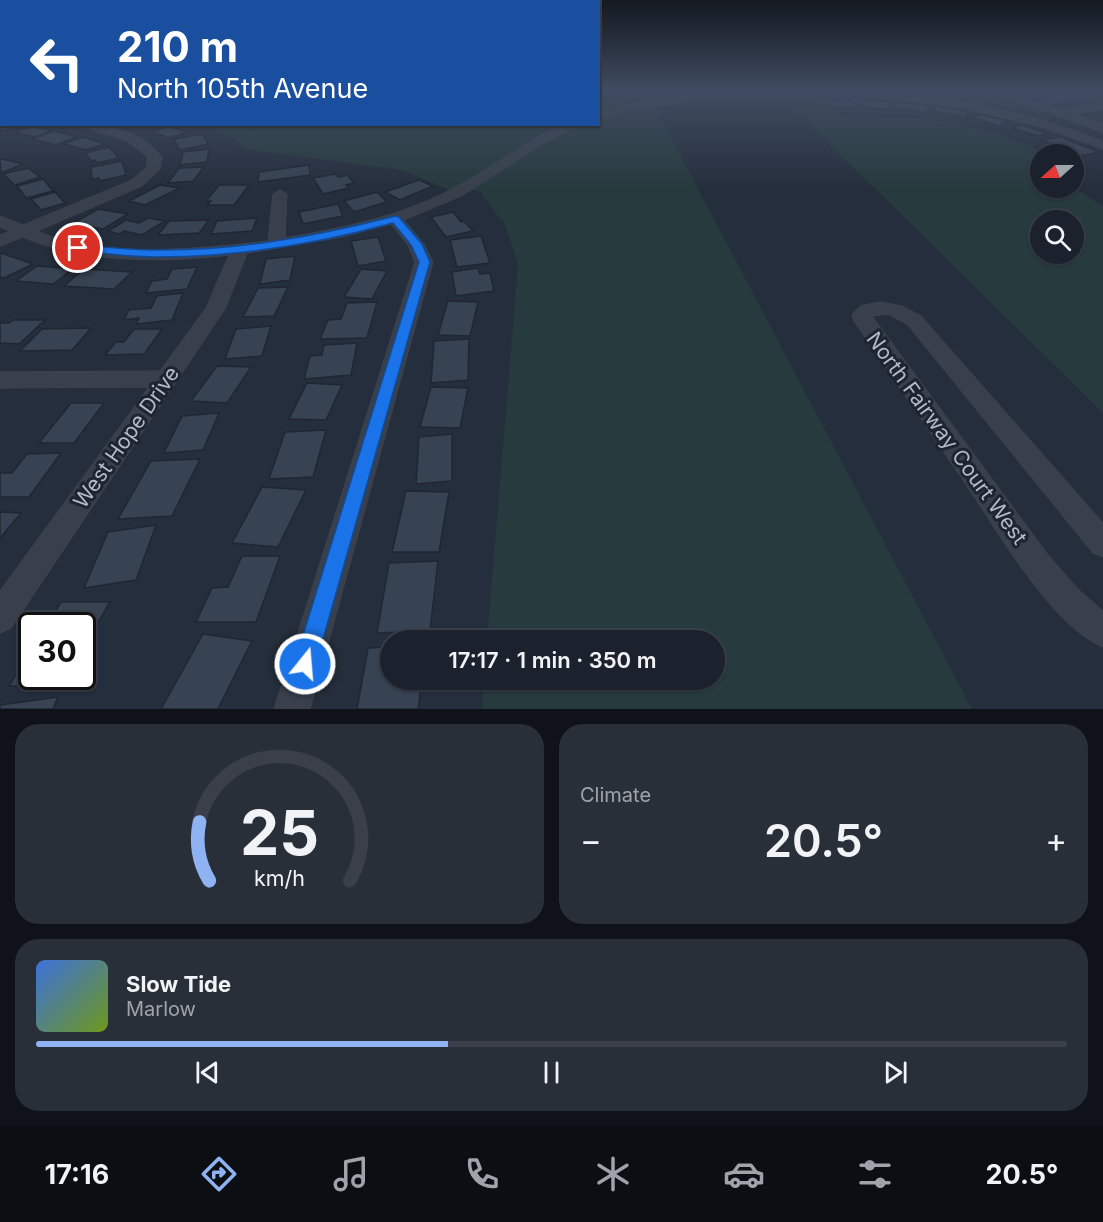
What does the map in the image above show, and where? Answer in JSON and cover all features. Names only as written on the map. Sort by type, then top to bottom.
[{"type":"street","points":[[1038,123],[1046,125]]},
{"type":"street","points":[[1041,123],[1103,146]]},
{"type":"street","points":[[1088,123],[1103,128]]},
{"type":"street","points":[[0,241],[123,190],[148,176],[153,169],[155,158],[145,147],[115,133],[87,126]]},
{"type":"street","points":[[0,221],[21,232],[78,248],[156,254],[276,245],[345,233],[395,219],[466,188],[526,147],[570,126]]},
{"type":"street","points":[[276,245],[280,194]]},
{"type":"street","points":[[292,709],[424,262],[416,244],[395,219]]},
{"type":"street","name":"West Hope Drive","points":[[0,617],[215,309],[240,249]]},
{"type":"street","name":"North Fairway Court West","points":[[1103,544],[914,320],[898,310],[891,309],[866,310],[862,314],[864,321],[1038,565],[1067,600],[1103,632]]},
{"type":"street","points":[[0,380],[167,379]]},
{"type":"shaded area","points":[[600,123],[663,123],[972,709],[482,709],[483,690],[725,690],[725,630],[488,630],[518,264],[505,225],[480,192],[466,188],[456,193],[402,170],[244,149],[233,139],[211,126],[600,126]]},
{"type":"shaded area","points":[[808,123],[949,123],[996,134],[1030,147],[1030,198],[1084,198],[1084,194],[1103,206],[1103,413]]},
{"type":"building","points":[[1021,125],[1047,133],[1038,136],[1012,128]]},
{"type":"building","points":[[0,126],[23,127],[1,131]]},
{"type":"building","points":[[32,126],[52,131],[35,137],[15,132]]},
{"type":"building","points":[[141,126],[161,126],[148,130]]},
{"type":"building","points":[[169,126],[187,132],[170,138],[152,132]]},
{"type":"building","points":[[54,131],[77,137],[56,145],[32,139]]},
{"type":"building","points":[[202,134],[209,144],[180,150],[174,139]]},
{"type":"building","points":[[83,137],[105,144],[86,150],[64,144]]},
{"type":"building","points":[[1060,137],[1078,144],[1052,144],[1042,140]]},
{"type":"building","points":[[1084,146],[1099,152],[1084,155]]},
{"type":"building","points":[[109,147],[119,158],[97,163],[95,160],[91,161],[85,153]]},
{"type":"building","points":[[209,149],[207,162],[180,165],[183,152]]},
{"type":"building","points":[[0,160],[23,164],[1,173]]},
{"type":"building","points":[[122,161],[126,175],[100,181],[99,178],[92,180],[91,167]]},
{"type":"building","points":[[309,165],[310,175],[258,182],[259,172]]},
{"type":"building","points":[[204,167],[193,181],[168,183],[179,168]]},
{"type":"building","points":[[28,168],[40,177],[15,185],[3,174]]},
{"type":"building","points":[[335,174],[338,177],[347,175],[354,183],[346,185],[349,188],[323,194],[313,178]]},
{"type":"building","points":[[43,179],[53,191],[26,198],[17,186]]},
{"type":"building","points":[[419,180],[433,186],[400,200],[385,192]]},
{"type":"building","points":[[160,185],[180,188],[145,205],[129,201]]},
{"type":"building","points":[[219,185],[249,185],[234,205],[207,205],[211,201],[206,201]]},
{"type":"building","points":[[55,192],[65,203],[41,210],[31,199]]},
{"type":"building","points":[[377,192],[387,202],[354,212],[344,201]]},
{"type":"building","points":[[338,204],[343,216],[303,224],[299,212]]},
{"type":"building","points":[[98,209],[128,214],[103,229],[72,224]]},
{"type":"building","points":[[453,212],[473,231],[446,237],[431,217]]},
{"type":"building","points":[[148,218],[165,221],[142,235],[124,231],[119,234],[108,231],[126,220],[139,223]]},
{"type":"building","points":[[257,218],[252,231],[211,234],[217,221]]},
{"type":"building","points":[[209,220],[199,233],[158,235],[169,221]]},
{"type":"building","points":[[481,236],[490,263],[457,267],[450,240]]},
{"type":"building","points":[[378,237],[386,261],[358,266],[351,241]]},
{"type":"building","points":[[0,254],[33,264],[4,278],[0,277]]},
{"type":"building","points":[[295,256],[290,280],[260,284],[266,259]]},
{"type":"building","points":[[37,266],[73,269],[53,284],[16,281]]},
{"type":"building","points":[[197,267],[187,289],[146,293],[152,281],[167,279],[172,269]]},
{"type":"building","points":[[478,268],[480,274],[490,273],[494,291],[456,296],[452,272]]},
{"type":"building","points":[[84,269],[132,272],[114,289],[64,286]]},
{"type":"building","points":[[361,269],[387,271],[372,299],[344,297]]},
{"type":"building","points":[[288,287],[274,316],[243,317],[258,288]]},
{"type":"building","points":[[183,293],[172,320],[136,324],[139,318],[124,320],[129,310],[151,308],[157,296]]},
{"type":"building","points":[[448,301],[478,302],[470,336],[438,335]]},
{"type":"building","points":[[377,302],[367,338],[320,339],[328,320],[341,319],[347,303]]},
{"type":"building","points":[[13,320],[45,320],[19,344],[0,343],[0,323],[9,323]]},
{"type":"building","points":[[271,326],[262,356],[225,359],[236,329]]},
{"type":"building","points":[[91,328],[72,350],[20,351],[42,329]]},
{"type":"building","points":[[134,329],[162,329],[144,354],[105,355],[116,342],[124,342]]},
{"type":"building","points":[[469,339],[468,380],[431,383],[434,341]]},
{"type":"building","points":[[357,343],[351,375],[304,379],[310,356],[322,355],[324,345]]},
{"type":"building","points":[[217,366],[251,367],[227,403],[191,401]]},
{"type":"building","points":[[307,383],[342,385],[326,420],[289,419]]},
{"type":"building","points":[[431,387],[468,388],[460,428],[420,427]]},
{"type":"building","points":[[71,403],[104,403],[74,443],[39,443]]},
{"type":"building","points":[[219,413],[203,450],[164,453],[182,416]]},
{"type":"building","points":[[326,430],[313,477],[269,479],[285,432]]},
{"type":"building","points":[[452,434],[452,481],[416,484],[419,437]]},
{"type":"building","points":[[61,453],[29,497],[0,497],[0,473],[12,473],[27,454]]},
{"type":"building","points":[[200,459],[172,516],[118,519],[151,461]]},
{"type":"building","points":[[262,487],[306,490],[278,547],[232,543]]},
{"type":"building","points":[[406,491],[449,492],[439,552],[392,552]]},
{"type":"building","points":[[0,512],[21,513],[0,538]]},
{"type":"building","points":[[156,525],[136,580],[84,588],[108,532]]},
{"type":"building","points":[[242,556],[280,556],[256,622],[196,622],[212,588],[228,587]]},
{"type":"building","points":[[438,561],[430,630],[380,630],[380,633],[377,633],[389,563]]},
{"type":"building","points":[[61,602],[110,602],[96,626],[96,612],[55,612]]},
{"type":"building","points":[[203,634],[252,641],[218,709],[161,709]]},
{"type":"building","points":[[380,647],[380,690],[421,690],[418,709],[357,709],[368,648]]},
{"type":"building","points":[[18,672],[18,686],[9,686]]},
{"type":"building","points":[[58,697],[53,709],[0,709],[0,705]]},
{"type":"route","points":[[78,248],[156,254],[240,249],[345,233],[395,219],[416,244],[424,262],[305,664]]}]
